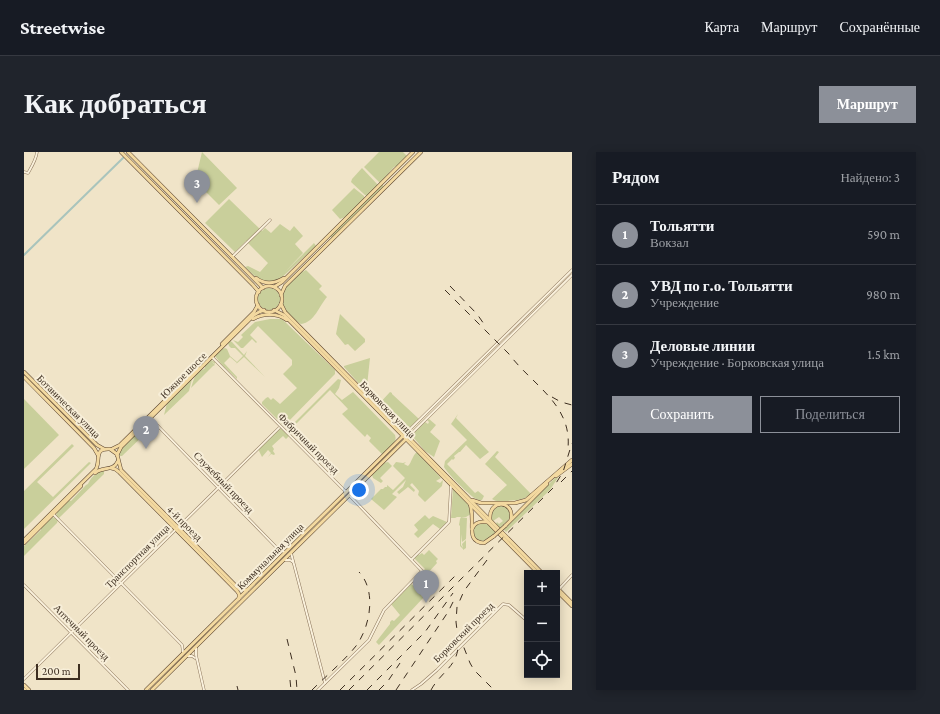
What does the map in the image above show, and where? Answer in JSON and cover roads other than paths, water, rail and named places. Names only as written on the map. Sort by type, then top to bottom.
[{"type":"main road","points":[[121,152],[259,292]]},
{"type":"main road","points":[[128,152],[263,288]]},
{"type":"main road","points":[[274,287],[280,284],[413,152]]},
{"type":"main road","points":[[281,295],[274,287],[268,286],[263,288],[259,292],[257,299],[258,305],[264,310],[270,311],[274,310],[281,304],[281,295],[285,286],[421,152]]},
{"type":"main road","points":[[385,180],[385,184],[388,184]]},
{"type":"main road","points":[[381,184],[384,184],[385,188]]},
{"type":"main road","points":[[199,230],[202,226]]},
{"type":"main road","points":[[248,273],[260,282],[270,283],[278,281],[294,269]]},
{"type":"main road","name":"Борковская улица","points":[[281,304],[286,312],[451,485],[539,570]]},
{"type":"main road","name":"Южное шоссе","points":[[112,449],[120,445],[254,312],[258,305]]},
{"type":"main road","name":"Южное шоссе","points":[[117,455],[121,447],[212,357],[257,313],[264,310]]},
{"type":"main road","name":"Борковская улица","points":[[274,310],[282,314],[340,369]]},
{"type":"main road","points":[[247,323],[259,316],[278,315],[296,327]]},
{"type":"main road","name":"Ботаническая улица","points":[[24,372],[60,411]]},
{"type":"main road","name":"Ботаническая улица","points":[[24,377],[77,428],[104,449]]},
{"type":"main road","name":"Ботаническая улица","points":[[77,428],[98,455]]},
{"type":"main road","name":"Борковская улица","points":[[405,437],[470,500],[535,570]]},
{"type":"main road","name":"Коммунальная улица","points":[[146,690],[196,646],[204,636],[264,576],[282,559],[291,553],[305,535],[405,437]]},
{"type":"main road","points":[[24,540],[96,469],[98,455],[104,449],[112,449],[117,455],[118,461],[115,466],[97,471],[24,543]]},
{"type":"main road","points":[[470,500],[485,503],[521,502],[528,499],[572,460]]},
{"type":"main road","name":"4-й проезд","points":[[118,461],[121,470],[177,528],[239,589],[247,590]]},
{"type":"main road","points":[[98,462],[100,466],[105,468]]},
{"type":"main road","points":[[470,504],[472,519],[471,530],[474,540],[478,542],[487,542],[511,520],[513,515],[524,507],[551,480],[572,464]]},
{"type":"main road","name":"4-й проезд","points":[[110,468],[119,472],[177,528]]},
{"type":"main road","points":[[521,502],[524,504],[524,507]]},
{"type":"main road","points":[[471,530],[478,522],[489,521],[491,510],[498,505],[507,506],[513,515]]},
{"type":"main road","name":"Коммунальная улица","points":[[282,559],[286,552],[302,539]]},
{"type":"main road","name":"4-й проезд","points":[[206,557],[237,591],[239,594],[239,599]]},
{"type":"main road","name":"Коммунальная улица","points":[[227,613],[247,590],[264,576]]},
{"type":"main road","points":[[560,593],[572,603]]},
{"type":"main road","points":[[560,593],[572,606]]},
{"type":"main road","name":"Коммунальная улица","points":[[185,655],[189,647],[204,636]]},
{"type":"main road","name":"Коммунальная улица","points":[[152,690],[171,668]]},
{"type":"main road","points":[[24,685],[29,690]]},
{"type":"street","points":[[24,172],[28,173],[30,170],[36,158],[37,152]]},
{"type":"street","points":[[232,257],[270,220]]},
{"type":"street","points":[[405,437],[572,270]]},
{"type":"street","points":[[405,437],[572,275]]},
{"type":"street","name":"Фабричный проезд","points":[[212,357],[412,559]]},
{"type":"street","name":"Служебный проезд","points":[[157,425],[280,550],[286,552]]},
{"type":"street","name":"Транспортная улица","points":[[24,679],[279,428]]},
{"type":"street","points":[[318,690],[369,640],[384,610],[420,573],[421,569],[412,559],[450,522],[451,485]]},
{"type":"street","points":[[53,514],[182,645],[189,647]]},
{"type":"street","points":[[280,550],[282,559],[290,560],[293,563]]},
{"type":"street","points":[[291,553],[325,683]]},
{"type":"street","points":[[560,587],[572,576]]},
{"type":"street","name":"Аптечный проезд","points":[[24,585],[128,690]]},
{"type":"street","name":"Борковский проезд","points":[[412,690],[427,680],[503,604],[505,603],[509,605],[524,619]]},
{"type":"street","points":[[182,645],[185,655],[192,656],[197,661]]},
{"type":"street","points":[[196,646],[195,652],[204,690]]},
{"type":"waterway","points":[[24,255],[123,158]]},
{"type":"railway","points":[[450,286],[477,314],[484,324]]},
{"type":"railway","points":[[445,290],[549,396],[564,419],[568,433],[568,448]]},
{"type":"railway","points":[[552,397],[561,402],[572,405]]},
{"type":"railway","points":[[349,690],[553,488],[563,472],[572,443]]},
{"type":"railway","points":[[561,482],[572,471]]},
{"type":"railway","points":[[487,560],[464,591],[457,607],[456,622],[457,630],[470,663],[474,670],[494,690]]},
{"type":"railway","points":[[312,690],[351,652],[361,638],[365,629],[370,609],[370,599],[365,580],[359,572]]},
{"type":"railway","points":[[340,690],[457,574]]},
{"type":"railway","points":[[367,690],[425,632],[453,593]]},
{"type":"railway","points":[[396,690],[448,612],[456,596]]},
{"type":"railway","points":[[287,639],[296,676],[297,690]]},
{"type":"railway","points":[[431,690],[453,662],[458,649],[458,640]]},
{"type":"railway","points":[[379,690],[388,681],[400,663]]},
{"type":"railway","points":[[290,680],[291,690]]},
{"type":"railway","points":[[237,686],[238,690]]},
{"type":"place","name":"Деловые линии","points":[[197,203]]},
{"type":"place","name":"УВД по г.о. Тольятти","points":[[146,449]]},
{"type":"place","name":"Тольятти","points":[[426,603]]}]
